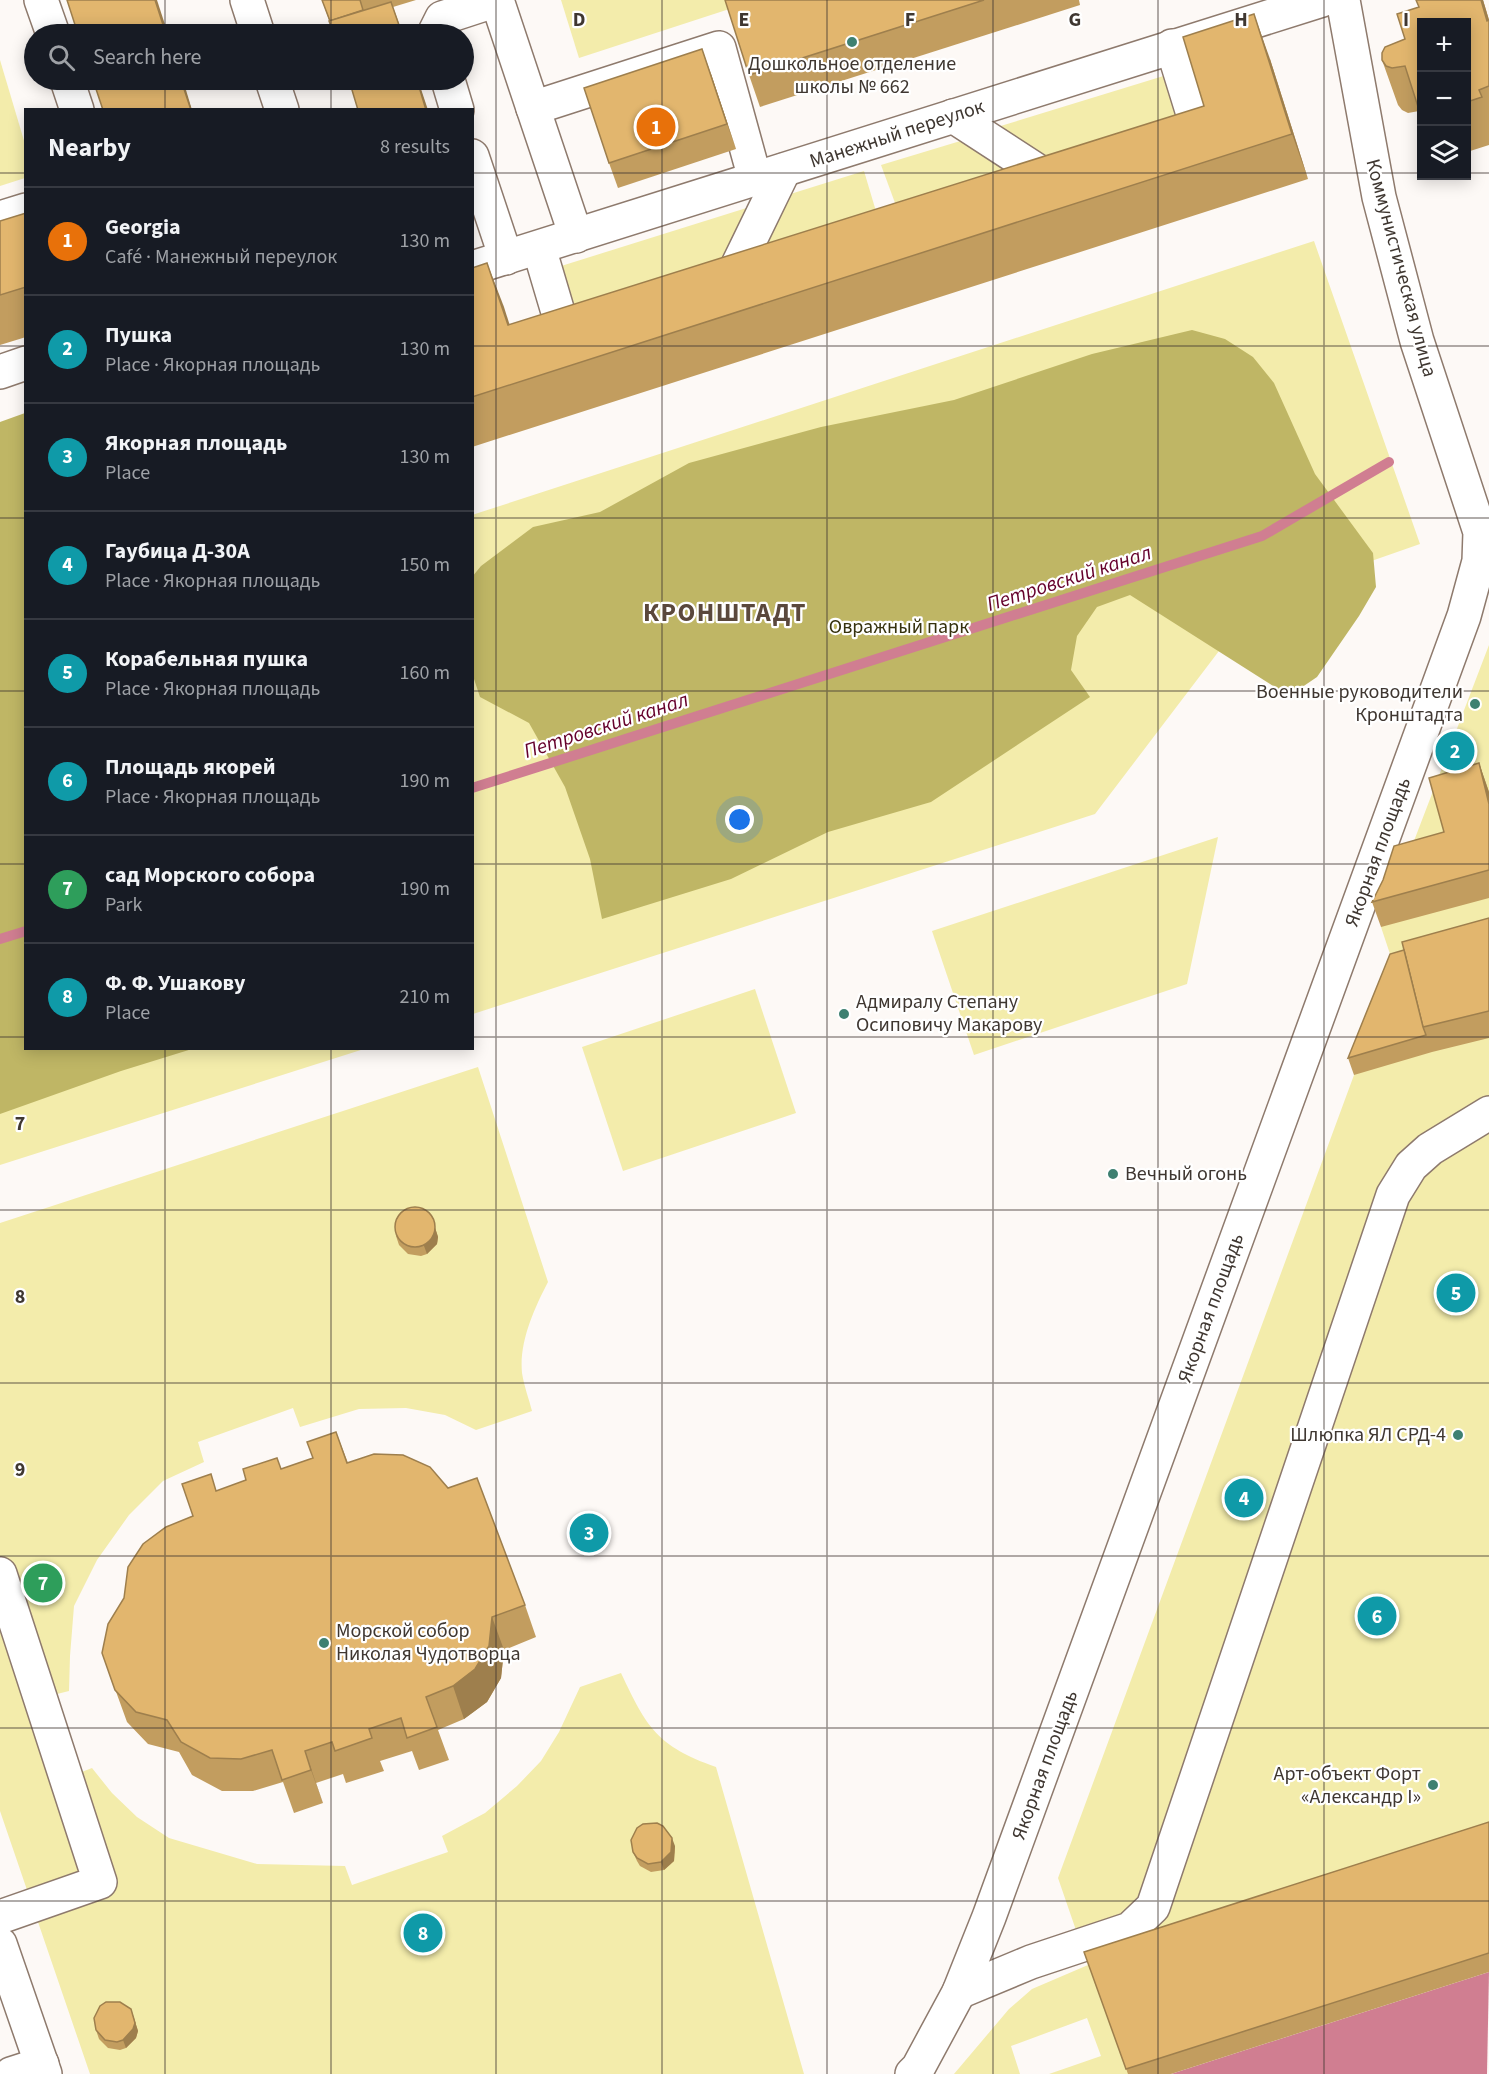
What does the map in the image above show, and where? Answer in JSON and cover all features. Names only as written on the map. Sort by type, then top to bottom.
[{"type":"street","points":[[41,0],[49,24]]},
{"type":"street","points":[[246,0],[254,24]]},
{"type":"street","points":[[439,24],[442,18],[497,0],[576,236]]},
{"type":"street","name":"Манежный переулок","points":[[474,267],[1322,0]]},
{"type":"street","name":"Коммунистическая улица","points":[[1343,0],[1379,197],[1417,341],[1480,532]]},
{"type":"street","points":[[1144,147],[1198,130],[1172,46]]},
{"type":"street","points":[[533,108],[719,48],[770,174],[722,279],[767,265]]},
{"type":"street","points":[[70,90],[76,108]]},
{"type":"street","points":[[275,90],[281,108]]},
{"type":"street","points":[[451,90],[456,108]]},
{"type":"street","points":[[953,116],[1047,177]]},
{"type":"street","points":[[474,162],[506,258]]},
{"type":"street","points":[[1014,187],[1080,167]]},
{"type":"street","points":[[0,218],[24,211]]},
{"type":"street","points":[[539,248],[563,329],[608,315]]},
{"type":"street","points":[[0,372],[24,364]]},
{"type":"street","name":"Якорная площадь","points":[[912,2074],[918,2068],[959,1992],[989,1917],[1464,616],[1479,561],[1480,532]]},
{"type":"street","points":[[959,1992],[1041,1958],[1130,1929],[1153,1907],[1393,1195],[1411,1166],[1430,1149],[1489,1113]]},
{"type":"street","points":[[0,1574],[100,1882],[0,1917]]},
{"type":"street","points":[[1130,1929],[1165,1936]]},
{"type":"street","points":[[0,1944],[44,2069],[11,2074]]},
{"type":"green space","points":[[561,0],[757,0],[579,58]]},
{"type":"green space","points":[[0,60],[24,141],[24,178],[0,186]]},
{"type":"green space","points":[[1170,74],[1185,123],[1053,163],[994,128]]},
{"type":"green space","points":[[967,139],[1020,172],[898,211],[881,165]]},
{"type":"green space","points":[[864,171],[878,218],[756,256],[784,196]]},
{"type":"green space","points":[[756,205],[726,265],[571,312],[558,267]]},
{"type":"green space","name":"Овражный парк","points":[[1314,241],[1420,544],[1257,601],[1095,814],[474,1014],[474,514]]},
{"type":"green space","name":"Овражный парк","points":[[1192,330],[1225,339],[1253,357],[1274,383],[1315,474],[1373,553],[1376,587],[1317,677],[1289,696],[1130,595],[1097,607],[1077,636],[1071,670],[1090,697],[931,802],[828,832],[731,879],[602,919],[590,859],[565,787],[529,723],[480,697],[474,679],[474,575],[481,566],[533,527],[600,512],[689,463],[821,427],[954,400],[1092,354]]},
{"type":"green space","points":[[24,413],[24,1050],[189,1050],[121,1071],[0,1114],[0,422]]},
{"type":"green space","points":[[1489,645],[1489,1841],[1128,2074],[1049,2074],[1101,2056],[1087,2018],[1011,2046],[1020,2074],[954,2074],[1009,2009],[1032,1989],[1088,1965],[1058,1878],[1354,1075],[1396,972],[1381,927]]},
{"type":"green space","points":[[0,669],[24,1019],[24,1050],[361,1050],[0,1165]]},
{"type":"green space","points":[[1218,837],[1187,984],[974,1055],[932,931]]},
{"type":"green space","points":[[755,989],[796,1113],[623,1171],[582,1047]]},
{"type":"green space","points":[[478,1067],[548,1282],[533,1314],[523,1350],[522,1373],[532,1411],[476,1430],[445,1415],[406,1408],[359,1409],[300,1427],[293,1408],[198,1442],[204,1462],[163,1481],[129,1515],[97,1560],[74,1606],[69,1691],[49,1696],[74,1775],[92,1768],[112,1793],[137,1817],[169,1838],[257,1864],[345,1866],[352,1885],[448,1852],[442,1836],[485,1813],[517,1786],[541,1761],[559,1732],[580,1687],[621,1673],[639,1708],[656,1733],[680,1751],[716,1767],[804,2074],[90,2074],[0,1811],[0,1223]]},
{"type":"shaded area","points":[[1489,1972],[1487,2074],[1171,2074]]},
{"type":"building","points":[[67,0],[155,0],[163,24],[75,24]]},
{"type":"building","points":[[322,0],[360,0],[363,10],[330,21]]},
{"type":"building","points":[[725,0],[984,0],[749,75]]},
{"type":"building","points":[[1416,0],[1481,0],[1487,21],[1489,20],[1489,86],[1479,90],[1482,97],[1471,101],[1471,18],[1417,18],[1417,104],[1405,66],[1392,68],[1386,66],[1382,60],[1385,47],[1405,39],[1397,14],[1419,7]]},
{"type":"building","points":[[391,2],[399,24],[330,24],[329,21]]},
{"type":"building","points":[[1254,14],[1292,134],[474,396],[474,267],[487,263],[508,325],[1204,106],[1183,37]]},
{"type":"building","points":[[702,49],[727,124],[609,163],[584,88]]},
{"type":"building","points":[[96,90],[184,90],[190,108],[102,108]]},
{"type":"building","points":[[352,90],[420,90],[425,108],[357,108]]},
{"type":"building","points":[[24,214],[24,288],[0,295],[0,221]]},
{"type":"building","points":[[1479,763],[1489,804],[1489,870],[1372,902],[1383,880],[1394,846],[1444,832],[1429,778]]},
{"type":"building","points":[[1489,918],[1489,1011],[1423,1027],[1402,942]]},
{"type":"building","points":[[1404,950],[1426,1035],[1348,1058],[1390,954]]},
{"type":"building","points":[[415,1207],[429,1213],[435,1227],[429,1241],[415,1247],[401,1241],[395,1227],[401,1213]]},
{"type":"building","name":"Морской собор Николая Чудотворца","points":[[336,1432],[347,1463],[374,1454],[403,1455],[430,1467],[448,1488],[477,1478],[525,1605],[492,1617],[489,1646],[475,1669],[453,1686],[426,1697],[437,1727],[407,1738],[401,1718],[369,1729],[372,1738],[335,1751],[332,1742],[305,1751],[311,1770],[282,1780],[272,1750],[241,1759],[210,1758],[181,1742],[167,1720],[136,1712],[115,1690],[102,1653],[108,1624],[124,1598],[128,1567],[143,1544],[166,1527],[193,1516],[182,1484],[211,1474],[216,1491],[246,1480],[243,1469],[277,1458],[281,1469],[313,1458],[307,1442]]},
{"type":"building","points":[[1489,1822],[1489,1953],[1126,2069],[1084,1952]]},
{"type":"building","points":[[657,1823],[663,1826],[672,1838],[671,1852],[661,1862],[648,1864],[637,1858],[633,1852],[631,1840],[637,1828],[643,1824]]},
{"type":"building","points":[[106,2002],[120,2002],[131,2009],[135,2023],[133,2029],[123,2040],[117,2042],[105,2040],[96,2030],[94,2018],[100,2006]]},
{"type":"waterway","name":"Петровский канал","points":[[474,787],[1262,536],[1389,462]]},
{"type":"waterway","name":"Петровский канал","points":[[0,939],[24,932]]},
{"type":"place","name":"Дошкольное отделение школы № 662","points":[[852,42]]},
{"type":"place","name":"Georgia","points":[[656,127]]},
{"type":"place","name":"Военные руководители Кронштадта","points":[[1475,704]]},
{"type":"place","name":"Пушка","points":[[1455,751]]},
{"type":"place","name":"Адмиралу Степану Осиповичу Макарову","points":[[844,1014]]},
{"type":"place","name":"Вечный огонь","points":[[1113,1174]]},
{"type":"place","name":"Корабельная пушка","points":[[1456,1293]]},
{"type":"place","name":"Шлюпка ЯЛ СРД-4","points":[[1458,1435]]},
{"type":"place","name":"Гаубица Д-30А","points":[[1244,1498]]},
{"type":"place","name":"Якорная площадь","points":[[589,1533]]},
{"type":"place","name":"сад Морского собора","points":[[43,1583]]},
{"type":"place","name":"Площадь якорей","points":[[1377,1616]]},
{"type":"place","name":"Морской собор Николая Чудотворца","points":[[324,1643]]},
{"type":"place","name":"Арт-объект Форт «Александр I»","points":[[1433,1785]]},
{"type":"place","name":"Ф. Ф. Ушакову","points":[[423,1933]]},
{"type":"district","name":"КРОНШТАДТ","points":[[725,612]]}]
